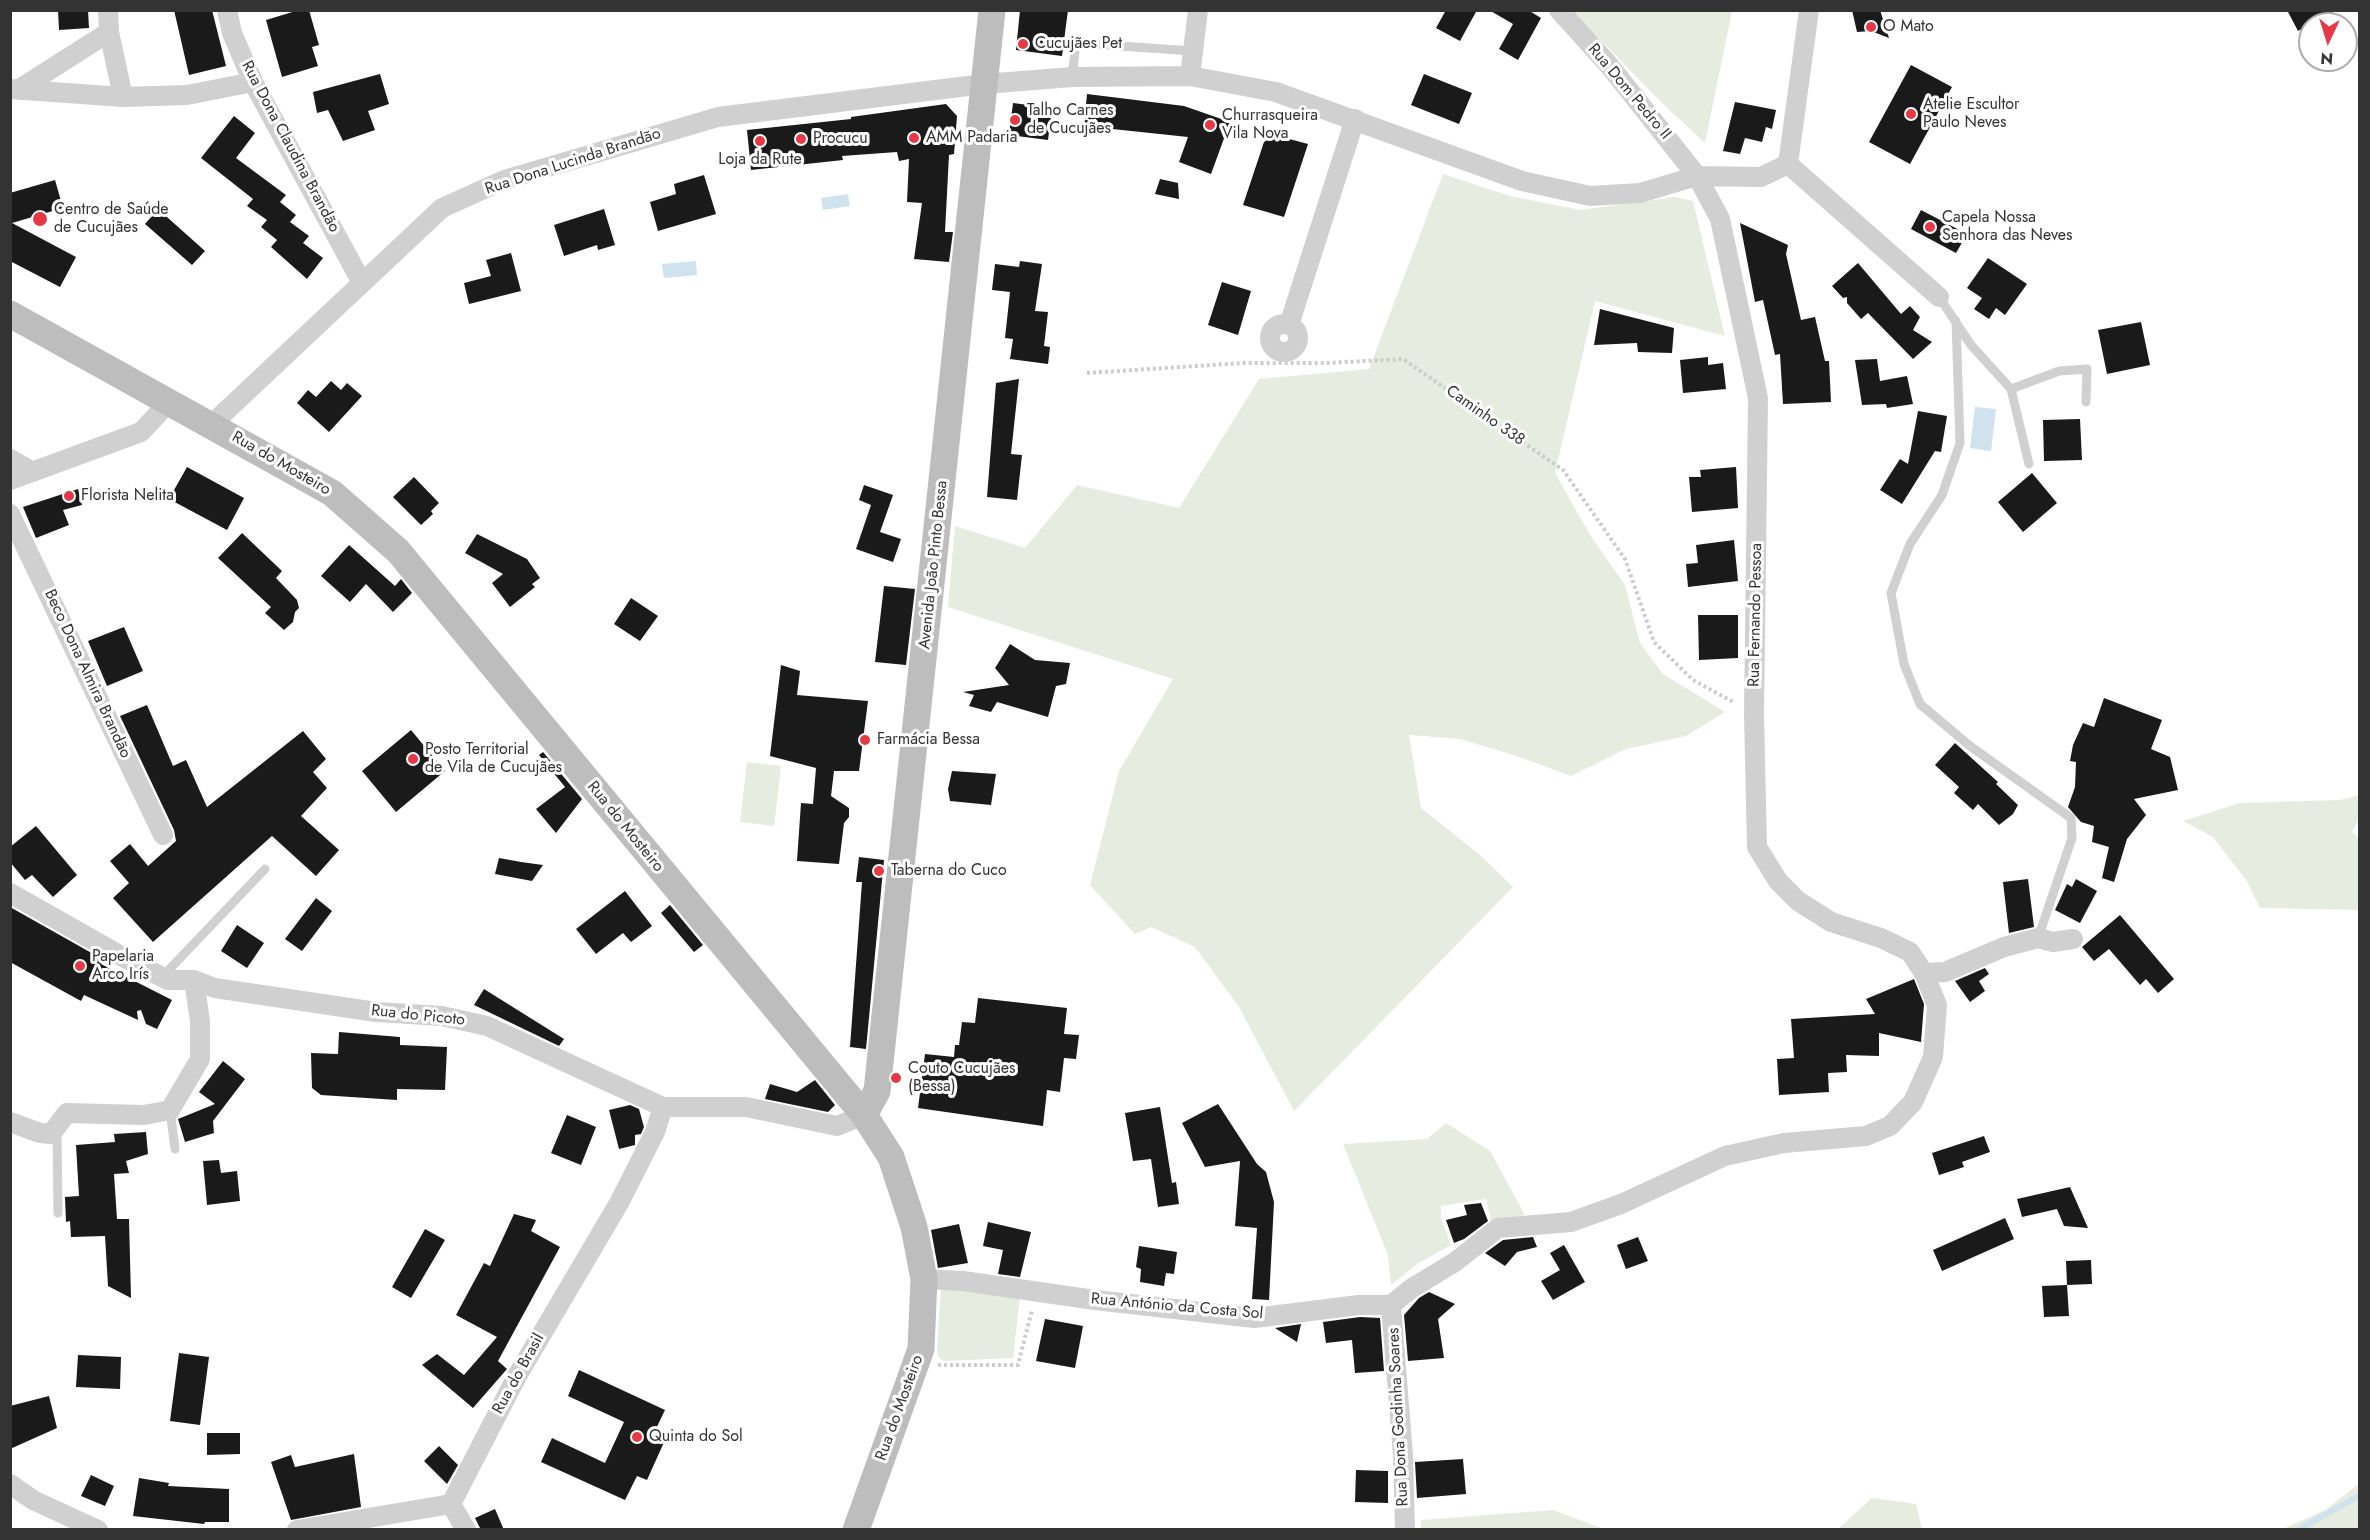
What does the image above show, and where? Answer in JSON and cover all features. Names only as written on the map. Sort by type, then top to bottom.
[{"type":"main road","name":"Avenida João Pinto Bessa","points":[[864,1115],[877,1091],[891,975],[992,10]]},
{"type":"main road","name":"Rua do Mosteiro","points":[[10,314],[212,424],[332,493],[398,551],[864,1115],[891,1157],[914,1227],[924,1279],[921,1349],[856,1530]]},
{"type":"street","points":[[108,10],[109,32],[123,97]]},
{"type":"street","name":"Rua Dona Claudina Brandão","points":[[227,10],[232,33],[254,82],[362,281]]},
{"type":"street","points":[[1190,76],[1198,10]]},
{"type":"street","name":"Rua Dom Pedro II","points":[[1559,10],[1608,64],[1697,176]]},
{"type":"street","points":[[1809,10],[1788,164],[1939,297]]},
{"type":"street","points":[[16,89],[109,32]]},
{"type":"street","name":"Rua Dona Lucinda Brandão","points":[[212,424],[442,208],[504,180],[718,117],[984,84],[1072,77],[1190,76],[1276,92],[1522,181],[1590,196],[1640,193],[1697,176],[1761,177],[1788,164]]},
{"type":"street","points":[[16,89],[123,97],[187,95],[254,82]]},
{"type":"street","points":[[1289,325],[1355,119]]},
{"type":"street","name":"Rua Fernando Pessoa","points":[[1697,176],[1720,219],[1758,398],[1754,714],[1757,847],[1778,881],[1798,901],[1831,922],[1881,938],[1910,952],[1924,973]]},
{"type":"street","points":[[10,480],[141,432],[170,401]]},
{"type":"street","points":[[10,459],[31,471]]},
{"type":"street","name":"Beco Dona Almira Brandão","points":[[10,514],[163,835]]},
{"type":"street","name":"Rua do Picoto","points":[[10,893],[168,980],[194,980],[215,988],[376,1012],[442,1016],[487,1026],[663,1107],[746,1107],[837,1126],[864,1115]]},
{"type":"street","points":[[1391,1305],[1412,1288],[1455,1262],[1498,1228],[1571,1222],[1621,1204],[1725,1156],[1784,1143],[1866,1136],[1890,1126],[1913,1102],[1932,1057],[1937,1005],[1924,973],[1945,972],[2004,946],[2038,938],[2053,942],[2073,939]]},
{"type":"street","points":[[10,1122],[40,1133],[51,1134],[67,1113],[144,1115],[170,1110],[200,1059],[200,1021],[194,980]]},
{"type":"street","name":"Rua do Brasil","points":[[451,1504],[517,1376],[574,1275],[589,1257],[614,1212],[655,1132],[663,1107]]},
{"type":"street","name":"Rua António da Costa Sol","points":[[924,1279],[963,1281],[1254,1318],[1359,1305],[1391,1305]]},
{"type":"street","name":"Rua Dona Godinha Soares","points":[[1391,1305],[1402,1444],[1405,1530]]},
{"type":"street","points":[[10,1484],[33,1500],[98,1530]]},
{"type":"street","points":[[297,1530],[451,1504],[466,1530]]},
{"type":"lane","points":[[1072,77],[1076,43],[1192,51]]},
{"type":"lane","points":[[1939,297],[1971,345],[2011,389],[2029,464]]},
{"type":"lane","points":[[1956,321],[1960,443],[1942,495],[1910,544],[1891,593],[1904,664],[1920,704],[1970,746],[2071,818],[2072,838],[2038,938]]},
{"type":"lane","points":[[2011,389],[2059,371],[2087,369],[2086,402]]},
{"type":"lane","points":[[162,977],[265,869]]},
{"type":"lane","points":[[170,1110],[175,1149]]},
{"type":"lane","points":[[57,1126],[58,1213]]},
{"type":"path","name":"Caminho 338","points":[[1087,373],[1243,363],[1326,363],[1403,359],[1563,470],[1625,559],[1654,642],[1693,680],[1754,714]]},
{"type":"path","points":[[916,1364],[1018,1365],[1036,1292]]},
{"type":"shaded area","points":[[1572,11],[1732,11],[1705,143],[1665,106]]},
{"type":"shaded area","points":[[1443,174],[1510,196],[1580,210],[1675,197],[1693,201],[1725,336],[1595,301],[1555,473],[1592,538],[1625,585],[1640,643],[1663,674],[1725,712],[1686,736],[1626,749],[1571,776],[1517,756],[1460,739],[1409,735],[1421,808],[1479,854],[1513,887],[1294,1111],[1239,1007],[1195,947],[1151,927],[1135,934],[1090,885],[1119,771],[1173,679],[948,607],[955,526],[1025,548],[1077,485],[1179,508],[1259,379],[1369,369]]},
{"type":"shaded area","points":[[747,762],[781,766],[774,826],[740,822]]},
{"type":"shaded area","points":[[2359,795],[2359,819],[2352,832],[2359,838],[2359,910],[2260,908],[2246,880],[2213,837],[2183,821],[2240,803],[2340,800]]},
{"type":"shaded area","points":[[1446,1123],[1490,1151],[1525,1215],[1491,1222],[1486,1199],[1441,1206],[1441,1218],[1451,1245],[1417,1264],[1391,1285],[1388,1255],[1343,1144],[1427,1139]]},
{"type":"shaded area","points":[[941,1287],[1020,1296],[1013,1358],[943,1361],[938,1356],[937,1349]]},
{"type":"shaded area","points":[[2359,1484],[2359,1529],[2283,1529],[2325,1510]]},
{"type":"shaded area","points":[[1872,1498],[1916,1504],[1922,1529],[1838,1529]]},
{"type":"shaded area","points":[[1553,1510],[1604,1529],[1421,1529],[1421,1520]]},
{"type":"water","points":[[848,194],[850,206],[823,210],[821,198]]},
{"type":"water","points":[[696,261],[697,275],[664,278],[662,264]]},
{"type":"water","points":[[1975,407],[1996,409],[1991,451],[1970,448]]},
{"type":"building","points":[[58,10],[88,10],[89,28],[59,30]]},
{"type":"building","points":[[174,10],[212,10],[226,66],[189,75]]},
{"type":"building","points":[[299,10],[309,10],[319,45],[312,47],[318,66],[282,77],[266,20]]},
{"type":"building","points":[[1020,10],[1068,10],[1062,56],[1016,50]]},
{"type":"building","points":[[1446,10],[1477,10],[1460,41],[1436,28]]},
{"type":"building","points":[[1489,10],[1528,10],[1541,18],[1518,60],[1499,49],[1513,24]]},
{"type":"building","name":"O Mato","points":[[1852,10],[1880,10],[1889,38],[1871,31],[1857,32]]},
{"type":"building","points":[[2287,10],[2337,10],[2333,12],[2298,12],[2298,31]]},
{"type":"building","name":"Atelie Escultor Paulo Neves","points":[[1911,65],[1952,87],[1910,164],[1869,142]]},
{"type":"building","points":[[380,74],[389,104],[368,111],[375,130],[343,141],[328,110],[317,113],[313,92]]},
{"type":"building","points":[[1424,74],[1472,93],[1459,124],[1411,105]]},
{"type":"building","points":[[1087,94],[1184,106],[1230,122],[1211,174],[1179,162],[1188,137],[1084,126]]},
{"type":"building","points":[[1735,102],[1776,110],[1772,129],[1766,127],[1762,142],[1745,138],[1740,154],[1723,151]]},
{"type":"building","points":[[1013,103],[1052,108],[1048,140],[1009,135]]},
{"type":"building","points":[[946,104],[957,116],[954,154],[949,155],[945,232],[953,232],[949,262],[914,259],[922,203],[907,202],[909,159],[899,161],[897,152],[842,156],[843,160],[751,170],[747,130],[851,119],[851,117]]},
{"type":"building","points":[[234,116],[255,133],[236,158],[286,195],[280,202],[296,215],[290,222],[309,236],[303,243],[323,258],[307,279],[271,247],[277,240],[261,227],[267,220],[247,206],[253,199],[201,158]]},
{"type":"building","points":[[1267,133],[1308,144],[1284,217],[1243,205]]},
{"type":"building","points":[[704,175],[716,214],[658,231],[650,202],[676,194],[674,184]]},
{"type":"building","points":[[1160,179],[1178,183],[1179,199],[1155,194]]},
{"type":"building","points":[[55,180],[63,208],[12,223],[76,257],[60,287],[10,261],[10,193]]},
{"type":"building","points":[[158,209],[205,251],[192,265],[145,224]]},
{"type":"building","points":[[604,209],[615,245],[598,250],[597,245],[564,256],[554,225]]},
{"type":"building","name":"Capela Nossa Senhora das Neves","points":[[1921,210],[1967,234],[1956,253],[1911,229]]},
{"type":"building","points":[[1740,223],[1788,245],[1786,254],[1801,320],[1815,317],[1825,361],[1829,361],[1831,402],[1783,404],[1780,354],[1775,355],[1763,300],[1755,302]]},
{"type":"building","points":[[511,253],[521,291],[469,304],[464,283],[491,276],[486,260]]},
{"type":"building","points":[[1988,258],[2027,284],[2005,315],[1996,308],[1989,319],[1974,309],[1982,298],[1967,288]]},
{"type":"building","points":[[1020,261],[1042,264],[1035,311],[1048,312],[1044,346],[1050,347],[1048,364],[1010,359],[1013,339],[1005,338],[1010,292],[992,290],[995,264],[1019,267]]},
{"type":"building","points":[[1858,263],[1901,314],[1910,306],[1920,317],[1913,330],[1932,342],[1913,359],[1868,313],[1861,319],[1847,303],[1847,297],[1843,298],[1832,286]]},
{"type":"building","points":[[1222,282],[1251,291],[1238,335],[1208,325]]},
{"type":"building","points":[[1600,309],[1674,328],[1672,353],[1638,352],[1637,343],[1594,345]]},
{"type":"building","points":[[2141,322],[2150,365],[2107,374],[2098,330]]},
{"type":"building","points":[[1708,357],[1708,365],[1723,363],[1726,389],[1683,393],[1680,360]]},
{"type":"building","points":[[1877,359],[1880,381],[1907,376],[1913,404],[1887,408],[1886,404],[1862,405],[1855,360]]},
{"type":"building","points":[[1019,379],[1011,454],[1022,455],[1017,500],[987,497],[996,383]]},
{"type":"building","points":[[331,381],[341,390],[347,383],[362,396],[329,432],[297,403],[308,390],[316,397]]},
{"type":"building","points":[[1918,411],[1947,416],[1941,452],[1935,451],[1902,504],[1880,490],[1900,459],[1908,464]]},
{"type":"building","points":[[2080,419],[2082,460],[2044,461],[2043,420]]},
{"type":"building","points":[[187,467],[244,498],[227,530],[169,499]]},
{"type":"building","points":[[1736,467],[1738,508],[1692,512],[1689,477],[1701,477],[1700,470]]},
{"type":"building","points":[[2032,473],[2057,503],[2023,532],[1998,502]]},
{"type":"building","points":[[414,477],[439,503],[431,511],[433,514],[421,525],[393,497]]},
{"type":"building","points":[[864,485],[893,495],[880,532],[901,539],[893,562],[856,549],[871,505],[859,500]]},
{"type":"building","points":[[78,489],[82,505],[63,510],[69,525],[36,538],[23,507]]},
{"type":"building","points":[[242,533],[282,571],[276,578],[297,600],[299,608],[295,612],[293,622],[284,630],[265,613],[271,607],[218,558]]},
{"type":"building","points":[[477,534],[527,559],[540,578],[532,584],[535,587],[510,607],[492,583],[503,574],[465,553]]},
{"type":"building","points":[[1734,540],[1738,581],[1688,587],[1686,564],[1698,563],[1696,545]]},
{"type":"building","points":[[349,545],[395,586],[401,579],[412,593],[393,612],[366,584],[350,602],[321,576]]},
{"type":"building","points":[[884,586],[915,589],[906,665],[875,662]]},
{"type":"building","points":[[631,598],[658,616],[640,641],[614,624]]},
{"type":"building","points":[[1698,615],[1738,615],[1738,658],[1699,660]]},
{"type":"building","points":[[124,627],[143,671],[107,686],[88,641]]},
{"type":"building","points":[[1010,644],[1035,660],[1070,663],[1066,684],[1056,686],[1048,717],[997,702],[991,712],[969,706],[974,695],[963,692],[1009,685],[995,668]]},
{"type":"building","points":[[781,665],[800,671],[797,695],[868,701],[859,771],[834,771],[831,796],[849,808],[849,817],[844,823],[839,864],[797,861],[801,803],[813,804],[816,768],[770,756]]},
{"type":"building","points":[[2104,698],[2162,720],[2151,749],[2170,757],[2178,790],[2134,799],[2146,815],[2127,839],[2114,882],[2102,878],[2109,847],[2092,842],[2094,826],[2081,822],[2068,807],[2075,787],[2076,762],[2070,761],[2073,745],[2083,723],[2094,727]]},
{"type":"building","points":[[147,705],[173,766],[186,760],[207,807],[303,731],[326,759],[313,772],[327,788],[301,816],[339,850],[316,876],[272,836],[153,942],[113,898],[129,883],[110,861],[130,844],[148,866],[176,841],[174,830],[120,716]]},
{"type":"building","points":[[411,730],[445,771],[396,812],[362,771]]},
{"type":"building","points":[[1955,743],[1998,782],[1996,784],[2018,805],[2013,814],[1999,825],[1978,804],[1973,810],[1954,793],[1959,787],[1935,765]]},
{"type":"building","points":[[543,752],[582,799],[556,833],[536,809],[565,787],[539,755]]},
{"type":"building","points":[[952,771],[996,774],[991,805],[950,801],[948,789]]},
{"type":"building","points":[[36,826],[77,875],[53,897],[32,875],[25,880],[10,862],[10,847]]},
{"type":"building","points":[[859,857],[884,860],[866,1049],[850,1047],[862,882],[856,882]]},
{"type":"building","points":[[499,858],[543,865],[532,881],[495,874]]},
{"type":"building","points":[[2028,879],[2034,927],[2009,933],[2003,882]]},
{"type":"building","points":[[2076,879],[2097,891],[2080,923],[2055,910],[2067,884],[2072,887]]},
{"type":"building","points":[[625,891],[652,926],[631,942],[623,933],[596,954],[576,929]]},
{"type":"building","points":[[316,898],[332,911],[302,951],[285,939]]},
{"type":"building","points":[[670,905],[703,945],[694,952],[661,913]]},
{"type":"building","points":[[10,907],[104,960],[101,964],[172,1000],[157,1029],[146,1024],[141,1010],[137,1011],[138,1020],[84,995],[81,1001],[10,962]]},
{"type":"building","points":[[2120,915],[2174,979],[2158,993],[2146,979],[2140,985],[2109,949],[2094,961],[2082,947]]},
{"type":"building","points":[[237,925],[264,943],[247,968],[221,951]]},
{"type":"building","points":[[1985,968],[1989,974],[1979,981],[1985,991],[1970,1002],[1955,981]]},
{"type":"building","points":[[1914,979],[1924,1004],[1921,1042],[1879,1033],[1879,1056],[1846,1055],[1847,1072],[1828,1073],[1829,1092],[1779,1095],[1777,1059],[1794,1058],[1791,1019],[1875,1014],[1866,999]]},
{"type":"building","points":[[484,989],[564,1039],[559,1046],[474,1005]]},
{"type":"building","points":[[978,998],[1067,1008],[1064,1034],[1079,1035],[1076,1059],[1064,1058],[1060,1092],[1047,1090],[1043,1126],[918,1108],[925,1054],[954,1057],[955,1045],[959,1045],[962,1022],[975,1023]]},
{"type":"building","points":[[339,1032],[400,1037],[400,1045],[447,1047],[445,1090],[397,1089],[397,1100],[321,1095],[312,1088],[311,1053],[338,1054]]},
{"type":"building","points":[[223,1061],[245,1079],[213,1121],[214,1133],[185,1142],[178,1119],[215,1104],[199,1092]]},
{"type":"building","points":[[815,1080],[835,1105],[828,1112],[765,1099],[770,1084],[797,1092]]},
{"type":"building","points":[[1218,1104],[1257,1164],[1266,1172],[1274,1202],[1269,1300],[1252,1299],[1257,1228],[1235,1226],[1240,1161],[1205,1167],[1182,1123]]},
{"type":"building","points":[[630,1105],[639,1109],[644,1127],[641,1134],[635,1135],[635,1145],[619,1149],[609,1110]]},
{"type":"building","points":[[1160,1107],[1172,1183],[1176,1182],[1179,1204],[1158,1207],[1151,1159],[1133,1161],[1125,1113]]},
{"type":"building","points":[[567,1115],[596,1127],[581,1165],[551,1153]]},
{"type":"building","points":[[146,1132],[148,1154],[126,1161],[129,1173],[114,1174],[117,1219],[129,1219],[131,1298],[108,1286],[105,1236],[71,1237],[70,1221],[66,1222],[65,1197],[79,1196],[76,1145],[115,1142],[114,1134]]},
{"type":"building","points":[[1984,1136],[1990,1152],[1962,1162],[1964,1167],[1939,1175],[1932,1153]]},
{"type":"building","points":[[219,1160],[221,1173],[237,1171],[240,1201],[207,1205],[203,1161]]},
{"type":"building","points":[[2070,1187],[2088,1228],[2064,1226],[2057,1209],[2022,1217],[2017,1199]]},
{"type":"building","points":[[1481,1203],[1488,1221],[1464,1239],[1454,1243],[1446,1220],[1467,1215],[1464,1205]]},
{"type":"building","points":[[514,1214],[536,1220],[531,1231],[560,1247],[498,1361],[507,1369],[473,1408],[422,1365],[437,1354],[464,1375],[497,1337],[456,1315],[484,1263],[490,1266]]},
{"type":"building","points":[[2005,1218],[2014,1239],[1942,1271],[1933,1250]]},
{"type":"building","points":[[988,1222],[1031,1232],[1020,1277],[998,1274],[1003,1250],[983,1246]]},
{"type":"building","points":[[959,1224],[968,1263],[938,1268],[931,1230]]},
{"type":"building","points":[[425,1229],[445,1240],[411,1298],[392,1287]]},
{"type":"building","points":[[1533,1237],[1537,1247],[1517,1252],[1505,1266],[1485,1253],[1503,1240]]},
{"type":"building","points":[[1638,1237],[1648,1261],[1626,1269],[1617,1245]]},
{"type":"building","points":[[1564,1245],[1585,1282],[1553,1300],[1541,1281],[1560,1270],[1550,1253]]},
{"type":"building","points":[[1139,1246],[1177,1252],[1174,1274],[1166,1273],[1164,1286],[1140,1282],[1141,1269],[1136,1267]]},
{"type":"building","points":[[2091,1260],[2092,1284],[2067,1285],[2066,1261]]},
{"type":"building","points":[[2067,1285],[2069,1316],[2044,1317],[2042,1286]]},
{"type":"building","points":[[1429,1292],[1455,1304],[1438,1319],[1444,1358],[1408,1361],[1404,1315],[1419,1298]]},
{"type":"building","points":[[1360,1317],[1380,1318],[1384,1371],[1355,1373],[1352,1340],[1326,1343],[1323,1322]]},
{"type":"building","points":[[1045,1319],[1083,1326],[1075,1368],[1036,1361]]},
{"type":"building","points":[[1301,1324],[1297,1342],[1275,1328]]},
{"type":"building","points":[[179,1353],[209,1357],[200,1425],[170,1421]]},
{"type":"building","points":[[78,1355],[121,1357],[120,1389],[76,1387]]},
{"type":"building","name":"Quinta do Sol","points":[[579,1370],[665,1410],[653,1435],[665,1440],[647,1480],[637,1476],[625,1500],[541,1462],[552,1438],[605,1463],[624,1422],[568,1396]]},
{"type":"building","points":[[49,1396],[57,1428],[10,1449],[10,1406]]},
{"type":"building","points":[[207,1433],[240,1433],[240,1454],[207,1455]]},
{"type":"building","points":[[439,1446],[458,1465],[447,1484],[424,1461]]},
{"type":"building","points":[[354,1454],[361,1507],[291,1520],[271,1462],[291,1455],[295,1467]]},
{"type":"building","points":[[1463,1459],[1466,1494],[1417,1498],[1415,1462]]},
{"type":"building","points":[[1356,1470],[1388,1471],[1388,1503],[1355,1502]]},
{"type":"building","points":[[91,1475],[114,1486],[105,1506],[81,1496]]},
{"type":"building","points":[[139,1478],[169,1483],[168,1486],[229,1489],[229,1522],[205,1522],[204,1524],[133,1516]]},
{"type":"building","points":[[495,1509],[504,1530],[481,1530],[475,1518]]},
{"type":"waterway","points":[[2298,1530],[2360,1495]]},
{"type":"place","name":"O Mato","points":[[1871,27]]},
{"type":"place","name":"Cucujães Pet","points":[[1023,44]]},
{"type":"place","name":"Atelie Escultor Paulo Neves","points":[[1911,114]]},
{"type":"place","name":"Talho Carnes de Cucujães","points":[[1015,120]]},
{"type":"place","name":"Churrasqueira Vila Nova","points":[[1210,125]]},
{"type":"place","name":"AMM Padaria","points":[[914,138]]},
{"type":"place","name":"Procucu","points":[[801,139]]},
{"type":"place","name":"Loja da Rute","points":[[760,141]]},
{"type":"place","name":"Centro de Saúde de Cucujães","points":[[40,219]]},
{"type":"place","name":"Capela Nossa Senhora das Neves","points":[[1930,227]]},
{"type":"place","name":"Florista Nelita","points":[[69,496]]},
{"type":"place","name":"Farmácia Bessa","points":[[865,740]]},
{"type":"place","name":"Posto Territorial de Vila de Cucujães","points":[[413,759]]},
{"type":"place","name":"Taberna do Cuco","points":[[879,871]]},
{"type":"place","name":"Papelaria Arco Irís","points":[[80,966]]},
{"type":"place","name":"Couto Cucujães (Bessa)","points":[[896,1078]]},
{"type":"place","name":"Quinta do Sol","points":[[637,1437]]}]
